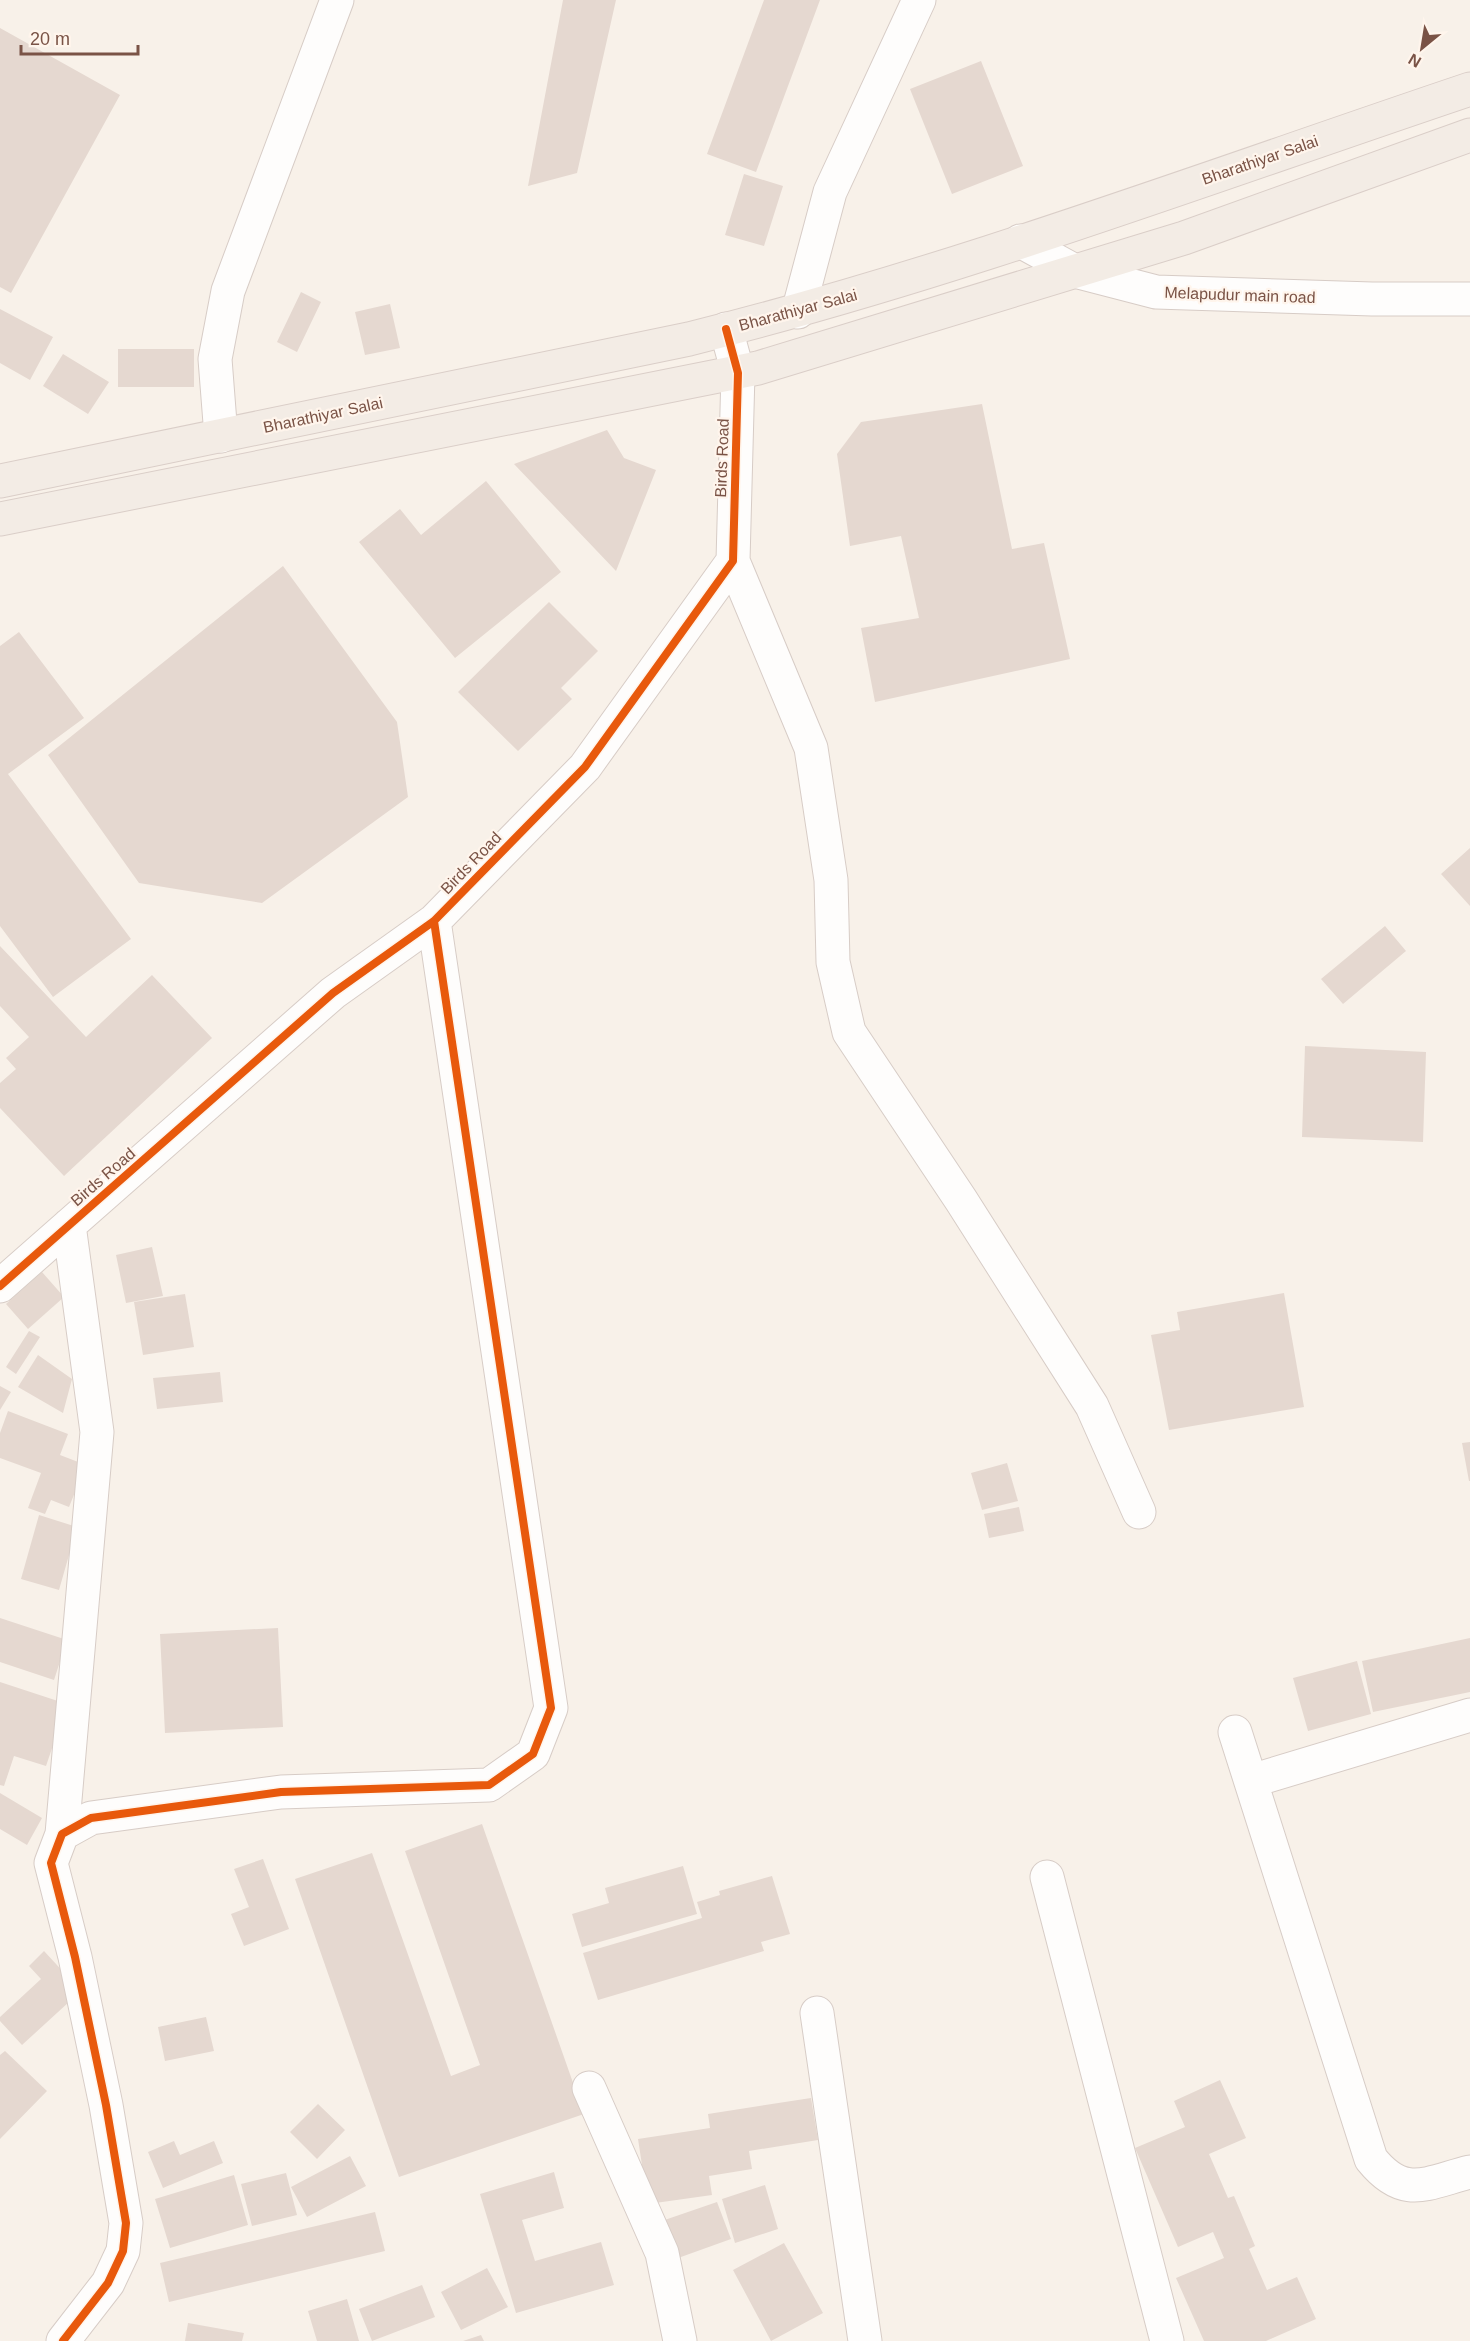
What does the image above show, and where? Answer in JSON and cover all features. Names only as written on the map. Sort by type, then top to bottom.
[{"type":"main road","name":"Bharathiyar Salai","points":[[0,481],[798,312],[1020,241],[1470,89]]},
{"type":"main road","points":[[0,519],[738,372],[1184,238],[1470,135]]},
{"type":"street","points":[[221,436],[215,359],[228,291],[337,0]]},
{"type":"street","points":[[798,312],[830,192],[919,0]]},
{"type":"street","name":"Melapudur main road","points":[[1020,241],[1075,271],[1156,292],[1372,299],[1470,299]]},
{"type":"street","name":"Birds Road","points":[[0,1286],[333,993],[434,921],[585,767],[732,561],[738,372],[726,329]]},
{"type":"street","points":[[732,561],[811,748],[831,880],[832,962],[849,1032],[962,1200],[1092,1406],[1139,1512]]},
{"type":"street","points":[[62,1834],[91,1818],[281,1792],[489,1785],[533,1754],[551,1708],[434,921]]},
{"type":"street","points":[[63,2341],[108,2283],[123,2251],[126,2223],[106,2105],[78,1968],[51,1863],[62,1834],[97,1432],[69,1225]]},
{"type":"street","points":[[1251,1781],[1470,1715]]},
{"type":"street","points":[[1235,1732],[1371,2159],[1385,2177],[1409,2187],[1470,2172]]},
{"type":"street","points":[[1047,1877],[1167,2341]]},
{"type":"street","points":[[817,2013],[865,2341]]},
{"type":"street","points":[[589,2088],[662,2253],[680,2341]]},
{"type":"building","points":[[563,0],[616,0],[577,173],[528,186]]},
{"type":"building","points":[[764,0],[820,0],[756,172],[707,154]]},
{"type":"building","points":[[0,28],[120,95],[11,293],[0,287]]},
{"type":"building","points":[[981,61],[1023,166],[952,194],[910,89]]},
{"type":"building","points":[[744,174],[783,186],[764,246],[725,235]]},
{"type":"building","points":[[301,292],[321,302],[297,352],[277,342]]},
{"type":"building","points":[[390,304],[400,348],[365,355],[355,312]]},
{"type":"building","points":[[0,309],[53,337],[30,380],[0,363]]},
{"type":"building","points":[[118,349],[194,349],[194,387],[118,387]]},
{"type":"building","points":[[63,354],[109,382],[88,414],[43,386]]},
{"type":"building","points":[[982,404],[1012,549],[1044,543],[1070,659],[875,702],[861,628],[919,618],[901,536],[850,546],[837,454],[861,422]]},
{"type":"building","points":[[607,430],[624,458],[656,470],[616,571],[514,464]]},
{"type":"building","points":[[486,481],[561,572],[455,658],[359,542],[400,509],[421,535]]},
{"type":"building","points":[[283,566],[397,722],[408,797],[262,903],[139,883],[48,755]]},
{"type":"building","points":[[549,602],[598,651],[561,688],[572,699],[518,751],[458,692]]},
{"type":"building","points":[[19,632],[84,718],[8,774],[131,939],[53,997],[0,926],[0,646]]},
{"type":"building","points":[[1470,848],[1470,906],[1441,874]]},
{"type":"building","points":[[1385,926],[1406,951],[1343,1004],[1321,979]]},
{"type":"building","points":[[0,946],[86,1037],[152,975],[212,1038],[64,1176],[0,1108],[0,1083],[16,1069],[6,1058],[29,1037],[0,1006]]},
{"type":"building","points":[[1305,1046],[1426,1052],[1423,1142],[1302,1137]]},
{"type":"building","points":[[152,1247],[163,1296],[126,1303],[116,1255]]},
{"type":"building","points":[[42,1272],[64,1297],[28,1329],[6,1304]]},
{"type":"building","points":[[1284,1293],[1304,1407],[1169,1430],[1151,1335],[1180,1330],[1177,1312]]},
{"type":"building","points":[[185,1294],[194,1347],[143,1355],[134,1302]]},
{"type":"building","points":[[29,1331],[40,1337],[16,1374],[6,1367]]},
{"type":"building","points":[[38,1355],[72,1379],[63,1413],[18,1387]]},
{"type":"building","points":[[220,1372],[223,1402],[157,1409],[153,1378]]},
{"type":"building","points":[[0,1386],[11,1392],[0,1410]]},
{"type":"building","points":[[8,1411],[68,1434],[60,1455],[86,1465],[69,1507],[51,1500],[45,1514],[28,1508],[41,1473],[0,1458],[0,1433]]},
{"type":"building","points":[[1470,1442],[1470,1481],[1469,1481],[1462,1443]]},
{"type":"building","points":[[1007,1463],[1018,1501],[982,1510],[971,1473]]},
{"type":"building","points":[[1019,1507],[1024,1531],[989,1538],[984,1514]]},
{"type":"building","points":[[39,1515],[77,1527],[59,1590],[21,1579]]},
{"type":"building","points":[[0,1618],[67,1640],[54,1680],[0,1662]]},
{"type":"building","points":[[278,1628],[283,1727],[165,1733],[160,1634]]},
{"type":"building","points":[[1470,1638],[1470,1692],[1373,1712],[1362,1661]]},
{"type":"building","points":[[1357,1661],[1371,1714],[1308,1731],[1293,1678]]},
{"type":"building","points":[[0,1682],[67,1704],[46,1766],[14,1756],[4,1786],[0,1785]]},
{"type":"building","points":[[0,1793],[42,1818],[27,1845],[0,1829]]},
{"type":"building","points":[[482,1824],[584,2114],[399,2177],[295,1879],[372,1853],[451,2076],[480,2065],[405,1851]]},
{"type":"building","points":[[263,1859],[289,1929],[244,1946],[231,1914],[249,1907],[234,1869]]},
{"type":"building","points":[[683,1866],[697,1914],[582,1947],[572,1914],[609,1903],[605,1888]]},
{"type":"building","points":[[772,1876],[790,1934],[761,1942],[764,1951],[598,2000],[583,1953],[702,1918],[697,1902],[720,1895],[719,1891]]},
{"type":"building","points":[[44,1951],[81,1991],[22,2045],[0,2021],[0,2017],[41,1979],[29,1966]]},
{"type":"building","points":[[206,2017],[214,2051],[165,2061],[158,2027]]},
{"type":"building","points":[[5,2051],[47,2091],[0,2139],[0,2055]]},
{"type":"building","points":[[1220,2080],[1246,2138],[1209,2154],[1228,2198],[1234,2196],[1255,2246],[1249,2249],[1267,2290],[1297,2277],[1316,2319],[1266,2341],[1204,2341],[1176,2278],[1224,2258],[1213,2232],[1178,2247],[1135,2148],[1185,2127],[1174,2101]]},
{"type":"building","points":[[811,2098],[818,2140],[749,2151],[752,2169],[709,2176],[712,2195],[648,2204],[638,2139],[710,2128],[708,2114]]},
{"type":"building","points":[[318,2104],[345,2130],[317,2159],[290,2132]]},
{"type":"building","points":[[174,2141],[180,2155],[214,2141],[223,2163],[163,2188],[148,2152]]},
{"type":"building","points":[[350,2156],[366,2186],[307,2217],[291,2187]]},
{"type":"building","points":[[554,2172],[564,2208],[522,2220],[535,2261],[601,2242],[614,2285],[516,2313],[480,2194]]},
{"type":"building","points":[[286,2173],[297,2215],[252,2226],[241,2184]]},
{"type":"building","points":[[234,2175],[248,2225],[170,2248],[155,2199]]},
{"type":"building","points":[[765,2185],[778,2229],[735,2243],[722,2199]]},
{"type":"building","points":[[717,2202],[731,2239],[667,2262],[653,2224]]},
{"type":"building","points":[[375,2212],[385,2251],[169,2302],[160,2263]]},
{"type":"building","points":[[784,2243],[823,2313],[771,2341],[733,2270]]},
{"type":"building","points":[[487,2268],[508,2307],[461,2330],[441,2292]]},
{"type":"building","points":[[422,2285],[435,2317],[372,2341],[359,2309]]},
{"type":"building","points":[[347,2299],[359,2341],[317,2341],[308,2311]]},
{"type":"building","points":[[188,2323],[244,2333],[242,2341],[185,2341]]},
{"type":"building","points":[[481,2335],[484,2341],[463,2341]]},
{"type":"cycle path","points":[[0,1286],[333,993],[434,921],[585,767],[733,561],[738,373],[726,329]]},
{"type":"cycle path","points":[[63,2341],[108,2283],[123,2251],[126,2223],[106,2105],[75,1957],[51,1863],[62,1834],[91,1818],[281,1792],[489,1785],[533,1754],[551,1708],[434,921]]}]
